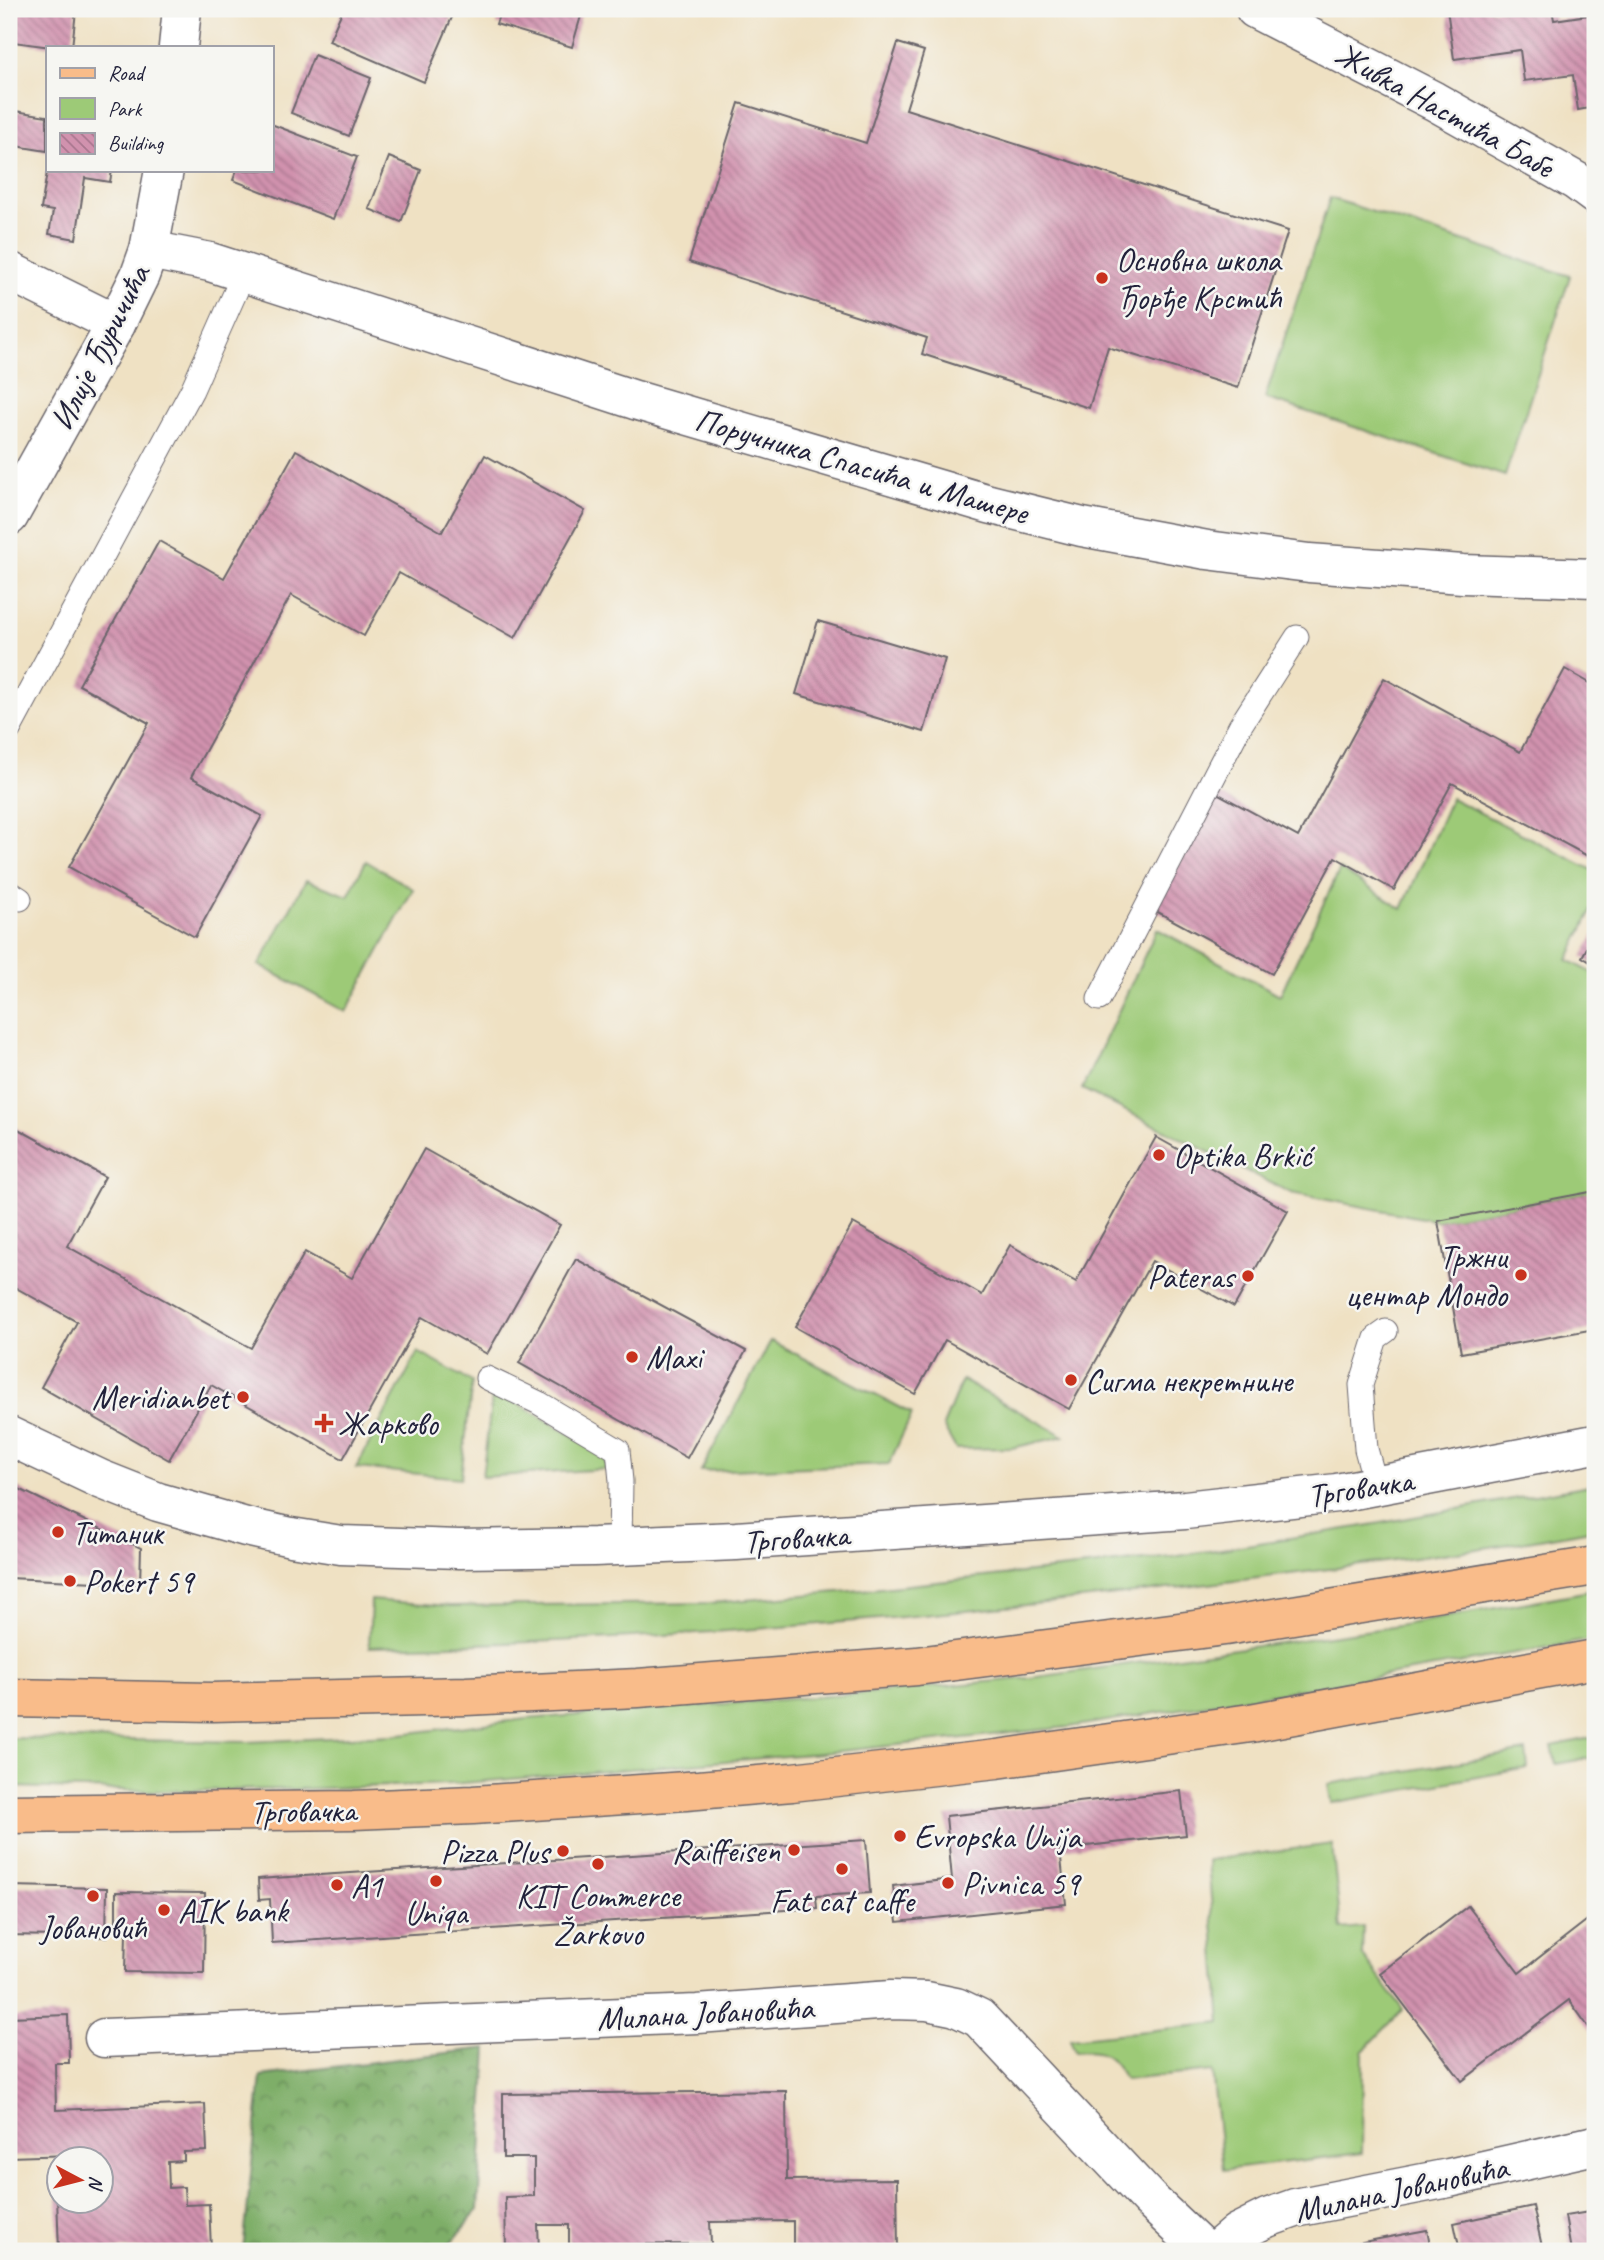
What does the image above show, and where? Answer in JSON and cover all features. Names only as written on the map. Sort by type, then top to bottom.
[{"type":"main road","points":[[9,1698],[212,1702],[466,1696],[638,1688],[917,1666],[1238,1624],[1595,1566]]},
{"type":"main road","name":"Трговачка","points":[[9,1814],[253,1812],[447,1806],[792,1782],[997,1759],[1251,1723],[1595,1660]]},
{"type":"street","points":[[178,46],[182,9]]},
{"type":"street","name":"Живка Настића Бабе","points":[[1255,9],[1434,101],[1576,181],[1595,195]]},
{"type":"street","name":"Илије Ђуричића","points":[[9,516],[116,324],[149,250],[164,172]]},
{"type":"street","name":"Поручника Спасића и Машере","points":[[149,250],[210,262],[635,400],[976,500],[1082,527],[1207,550],[1309,563],[1463,574],[1595,578]]},
{"type":"street","points":[[9,271],[116,324]]},
{"type":"street","name":"Трговачка","points":[[9,1436],[100,1479],[158,1502],[291,1537],[341,1545],[459,1549],[620,1546],[1185,1510],[1337,1493],[1595,1444]]},
{"type":"street","name":"Милана Јовановића","points":[[104,2038],[697,2014],[891,2000],[927,2001],[956,2007],[978,2018],[1149,2199],[1204,2251]]},
{"type":"street","name":"Милана Јовановића","points":[[1216,2251],[1237,2233],[1295,2208],[1449,2178],[1595,2145]]},
{"type":"lane","points":[[9,730],[192,390],[244,273]]},
{"type":"lane","points":[[1099,999],[1240,726],[1297,637]]},
{"type":"lane","points":[[1376,1486],[1366,1449],[1362,1385],[1377,1338],[1386,1331]]},
{"type":"lane","points":[[487,1378],[539,1403],[618,1450],[621,1481],[620,1546]]},
{"type":"green space","points":[[1330,198],[1570,276],[1505,476],[1265,398]]},
{"type":"green space","points":[[1451,798],[1595,871],[1595,904],[1568,960],[1595,974],[1595,1191],[1438,1221],[1291,1193],[1082,1089],[1157,929],[1280,995],[1340,869],[1402,909]]},
{"type":"green space","points":[[366,861],[413,889],[346,1012],[259,965],[306,880],[348,896]]},
{"type":"green space","points":[[771,1341],[912,1414],[889,1464],[701,1471]]},
{"type":"green space","points":[[418,1352],[472,1382],[461,1478],[356,1468]]},
{"type":"green space","points":[[962,1380],[1064,1436],[1012,1448],[956,1449],[943,1426]]},
{"type":"green space","points":[[493,1389],[604,1454],[607,1469],[482,1477]]},
{"type":"green space","points":[[1595,1484],[1595,1529],[1390,1561],[1082,1599],[777,1628],[573,1640],[369,1647],[371,1600],[451,1606],[710,1603],[862,1590],[1172,1557],[1370,1525]]},
{"type":"green space","points":[[1595,1590],[1595,1639],[1069,1727],[822,1753],[451,1784],[158,1791],[9,1787],[9,1738],[247,1742],[392,1735],[526,1719],[1030,1678],[1386,1628]]},
{"type":"green space","points":[[1595,1737],[1595,1757],[1556,1764],[1552,1746]]},
{"type":"green space","points":[[1526,1751],[1528,1768],[1331,1803],[1328,1784]]},
{"type":"green space","points":[[1332,1844],[1341,1929],[1363,1927],[1362,1954],[1403,2010],[1363,2051],[1362,2153],[1223,2170],[1212,2071],[1125,2080],[1115,2064],[1105,2055],[1093,2051],[1075,2052],[1070,2039],[1221,2023],[1208,1860]]},
{"type":"green space","points":[[487,2048],[478,2210],[444,2251],[243,2251],[261,2076]]},
{"type":"building","points":[[9,9],[76,11],[72,46],[46,46],[14,42],[12,54],[9,54]]},
{"type":"building","points":[[343,9],[439,9],[453,15],[424,82],[329,41]]},
{"type":"building","points":[[501,9],[583,9],[572,47],[496,24]]},
{"type":"building","points":[[1447,9],[1552,9],[1554,20],[1595,14],[1595,107],[1578,110],[1573,75],[1524,81],[1520,50],[1454,59]]},
{"type":"building","points":[[898,43],[924,51],[906,109],[1288,231],[1238,388],[1108,347],[1089,408],[922,354],[927,338],[689,262],[739,103],[866,143]]},
{"type":"building","points":[[314,55],[371,78],[349,136],[291,113]]},
{"type":"building","points":[[9,57],[14,57],[10,87],[9,87]]},
{"type":"building","points":[[9,110],[46,116],[46,151],[9,145]]},
{"type":"building","points":[[273,125],[357,157],[333,219],[233,180],[236,172],[273,172]]},
{"type":"building","points":[[389,157],[421,170],[401,222],[369,209]]},
{"type":"building","points":[[47,172],[112,172],[110,182],[85,178],[76,239],[49,234],[53,211],[41,209]]},
{"type":"building","points":[[296,450],[442,532],[485,455],[585,511],[515,638],[399,573],[364,636],[291,595],[191,777],[262,816],[195,937],[69,867],[149,723],[79,685],[159,541],[224,578]]},
{"type":"building","points":[[818,621],[945,659],[924,732],[796,694]]},
{"type":"building","points":[[1565,669],[1595,686],[1595,860],[1452,783],[1394,890],[1335,857],[1272,974],[1154,910],[1217,793],[1298,837],[1384,678],[1520,752]]},
{"type":"building","points":[[1595,933],[1595,965],[1582,957]]},
{"type":"building","points":[[9,1124],[105,1177],[67,1246],[251,1348],[305,1252],[352,1278],[424,1149],[560,1225],[487,1354],[422,1317],[343,1459],[211,1385],[169,1460],[41,1387],[77,1322],[9,1284]]},
{"type":"building","points":[[1156,1137],[1288,1211],[1234,1307],[1152,1261],[1069,1409],[945,1340],[915,1394],[795,1327],[853,1223],[982,1295],[1010,1245],[1076,1282]]},
{"type":"building","name":"Тржни центар Мондо","points":[[1595,1191],[1595,1329],[1461,1353],[1438,1221]]},
{"type":"building","name":"Maxi","points":[[576,1259],[746,1351],[687,1458],[519,1363]]},
{"type":"building","name":"Титаник","points":[[9,1484],[141,1548],[140,1584],[9,1578]]},
{"type":"building","points":[[1181,1791],[1186,1835],[1060,1849],[1066,1904],[897,1922],[893,1886],[952,1879],[946,1816]]},
{"type":"building","points":[[866,1840],[870,1893],[816,1896],[817,1908],[272,1943],[270,1899],[259,1900],[258,1879]]},
{"type":"building","points":[[9,1886],[107,1888],[106,1937],[9,1935]]},
{"type":"building","points":[[116,1892],[205,1893],[204,1973],[125,1972],[126,1933],[116,1933]]},
{"type":"building","points":[[1468,1906],[1519,1973],[1595,1914],[1595,2036],[1569,2000],[1462,2081],[1380,1973]]},
{"type":"building","points":[[68,2015],[69,2063],[55,2063],[56,2110],[205,2104],[207,2151],[184,2152],[184,2161],[168,2162],[169,2188],[184,2187],[185,2205],[209,2204],[211,2248],[59,2251],[58,2214],[116,2214],[116,2144],[46,2144],[46,2156],[9,2157],[9,2017]]},
{"type":"building","points":[[786,2091],[787,2180],[897,2179],[898,2251],[793,2251],[793,2221],[710,2222],[711,2244],[569,2245],[569,2225],[538,2225],[539,2251],[506,2251],[505,2197],[534,2196],[534,2158],[503,2158],[503,2094]]},
{"type":"building","points":[[1533,2206],[1543,2251],[1460,2251],[1454,2223]]},
{"type":"building","points":[[1595,2211],[1595,2251],[1571,2251],[1565,2216]]},
{"type":"building","points":[[1427,2230],[1431,2251],[1353,2251],[1352,2244]]},
{"type":"place","name":"Основна школа Ђорђе Крстић","points":[[1102,278]]},
{"type":"place","name":"Optika Brkić","points":[[1159,1155]]},
{"type":"place","name":"Тржни центар Мондо","points":[[1521,1275]]},
{"type":"place","name":"Pateras","points":[[1248,1276]]},
{"type":"place","name":"Maxi","points":[[632,1357]]},
{"type":"place","name":"Сигма некретнине","points":[[1071,1380]]},
{"type":"place","name":"Meridianbet","points":[[243,1397]]},
{"type":"place","name":"Жарково","points":[[324,1423]]},
{"type":"place","name":"Титаник","points":[[58,1532]]},
{"type":"place","name":"Pokert 59","points":[[70,1581]]},
{"type":"place","name":"Evropska Unija","points":[[900,1836]]},
{"type":"place","name":"Raiffeisen","points":[[794,1850]]},
{"type":"place","name":"Pizza Plus","points":[[563,1851]]},
{"type":"place","name":"KIT Commerce Žarkovo","points":[[598,1864]]},
{"type":"place","name":"Fat cat caffe","points":[[842,1869]]},
{"type":"place","name":"Uniqa","points":[[436,1881]]},
{"type":"place","name":"Pivnica 59","points":[[948,1883]]},
{"type":"place","name":"A1","points":[[337,1885]]},
{"type":"place","name":"Јовановић","points":[[93,1896]]},
{"type":"place","name":"AIK bank","points":[[164,1910]]}]
